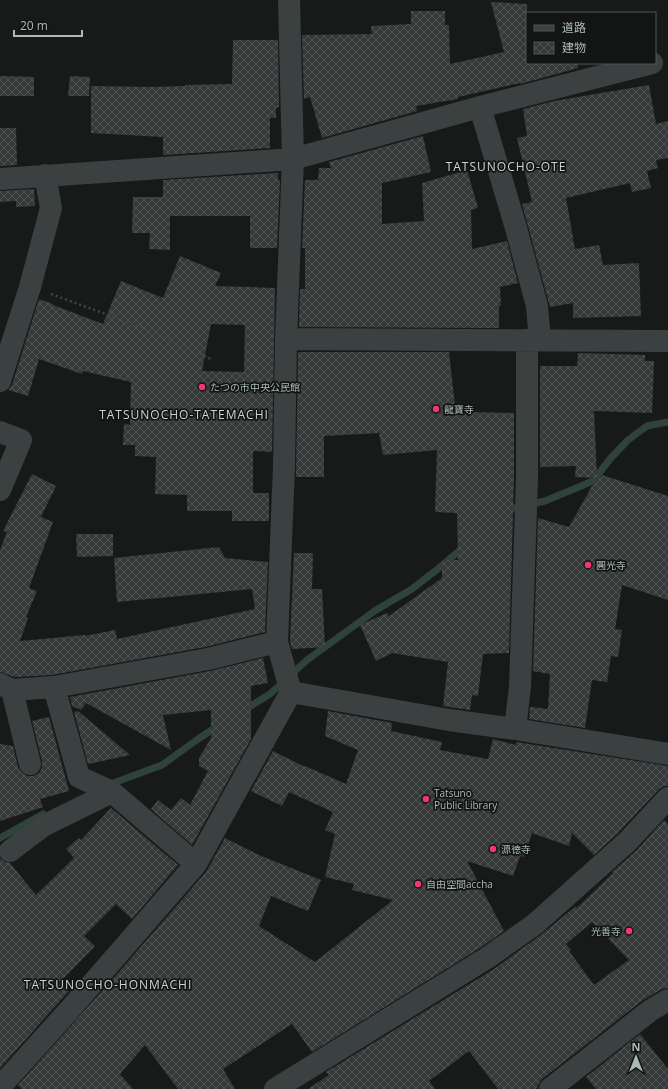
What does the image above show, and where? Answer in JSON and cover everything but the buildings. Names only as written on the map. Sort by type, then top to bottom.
[{"type":"street","points":[[0,1087],[72,1007],[196,864],[291,692],[277,642],[293,159],[288,0]]},
{"type":"street","points":[[656,62],[668,58]]},
{"type":"street","points":[[0,179],[293,159],[480,107],[648,64]]},
{"type":"street","points":[[480,107],[516,228],[535,299],[520,687],[515,729]]},
{"type":"street","points":[[0,381],[30,287],[52,208],[45,175]]},
{"type":"street","points":[[286,339],[668,341]]},
{"type":"street","points":[[0,432],[21,440],[0,490]]},
{"type":"street","points":[[30,764],[6,687],[54,687],[208,659],[277,642]]},
{"type":"street","points":[[54,687],[79,777],[112,792],[196,864]]},
{"type":"street","points":[[291,692],[449,720],[515,729],[668,754]]},
{"type":"street","points":[[10,851],[43,826],[112,792]]},
{"type":"street","points":[[274,1089],[487,958],[535,924],[627,842],[668,798]]},
{"type":"street","points":[[550,1089],[651,1010],[668,1000]]},
{"type":"path","points":[[30,287],[133,324],[212,359]]},
{"type":"waterway","points":[[506,510],[545,501],[593,481],[610,459],[628,440],[647,426],[668,422]]},
{"type":"waterway","points":[[244,710],[270,694],[307,660],[376,610],[412,589],[465,546]]},
{"type":"waterway","points":[[108,785],[162,765],[218,726]]},
{"type":"waterway","points":[[0,838],[43,814]]},
{"type":"place","name":"たつの市中央公民館","points":[[202,387]]},
{"type":"place","name":"龍寶寺","points":[[436,409]]},
{"type":"place","name":"圓光寺","points":[[588,565]]},
{"type":"place","name":"Tatsuno Public Library","points":[[426,799]]},
{"type":"place","name":"源徳寺","points":[[493,849]]},
{"type":"place","name":"自由空間accha","points":[[418,884]]},
{"type":"place","name":"光善寺","points":[[629,931]]},
{"type":"district","name":"TATSUNOCHO-OTE","points":[[506,167]]},
{"type":"district","name":"TATSUNOCHO-TATEMACHI","points":[[184,415]]},
{"type":"district","name":"TATSUNOCHO-HONMACHI","points":[[108,985]]}]
